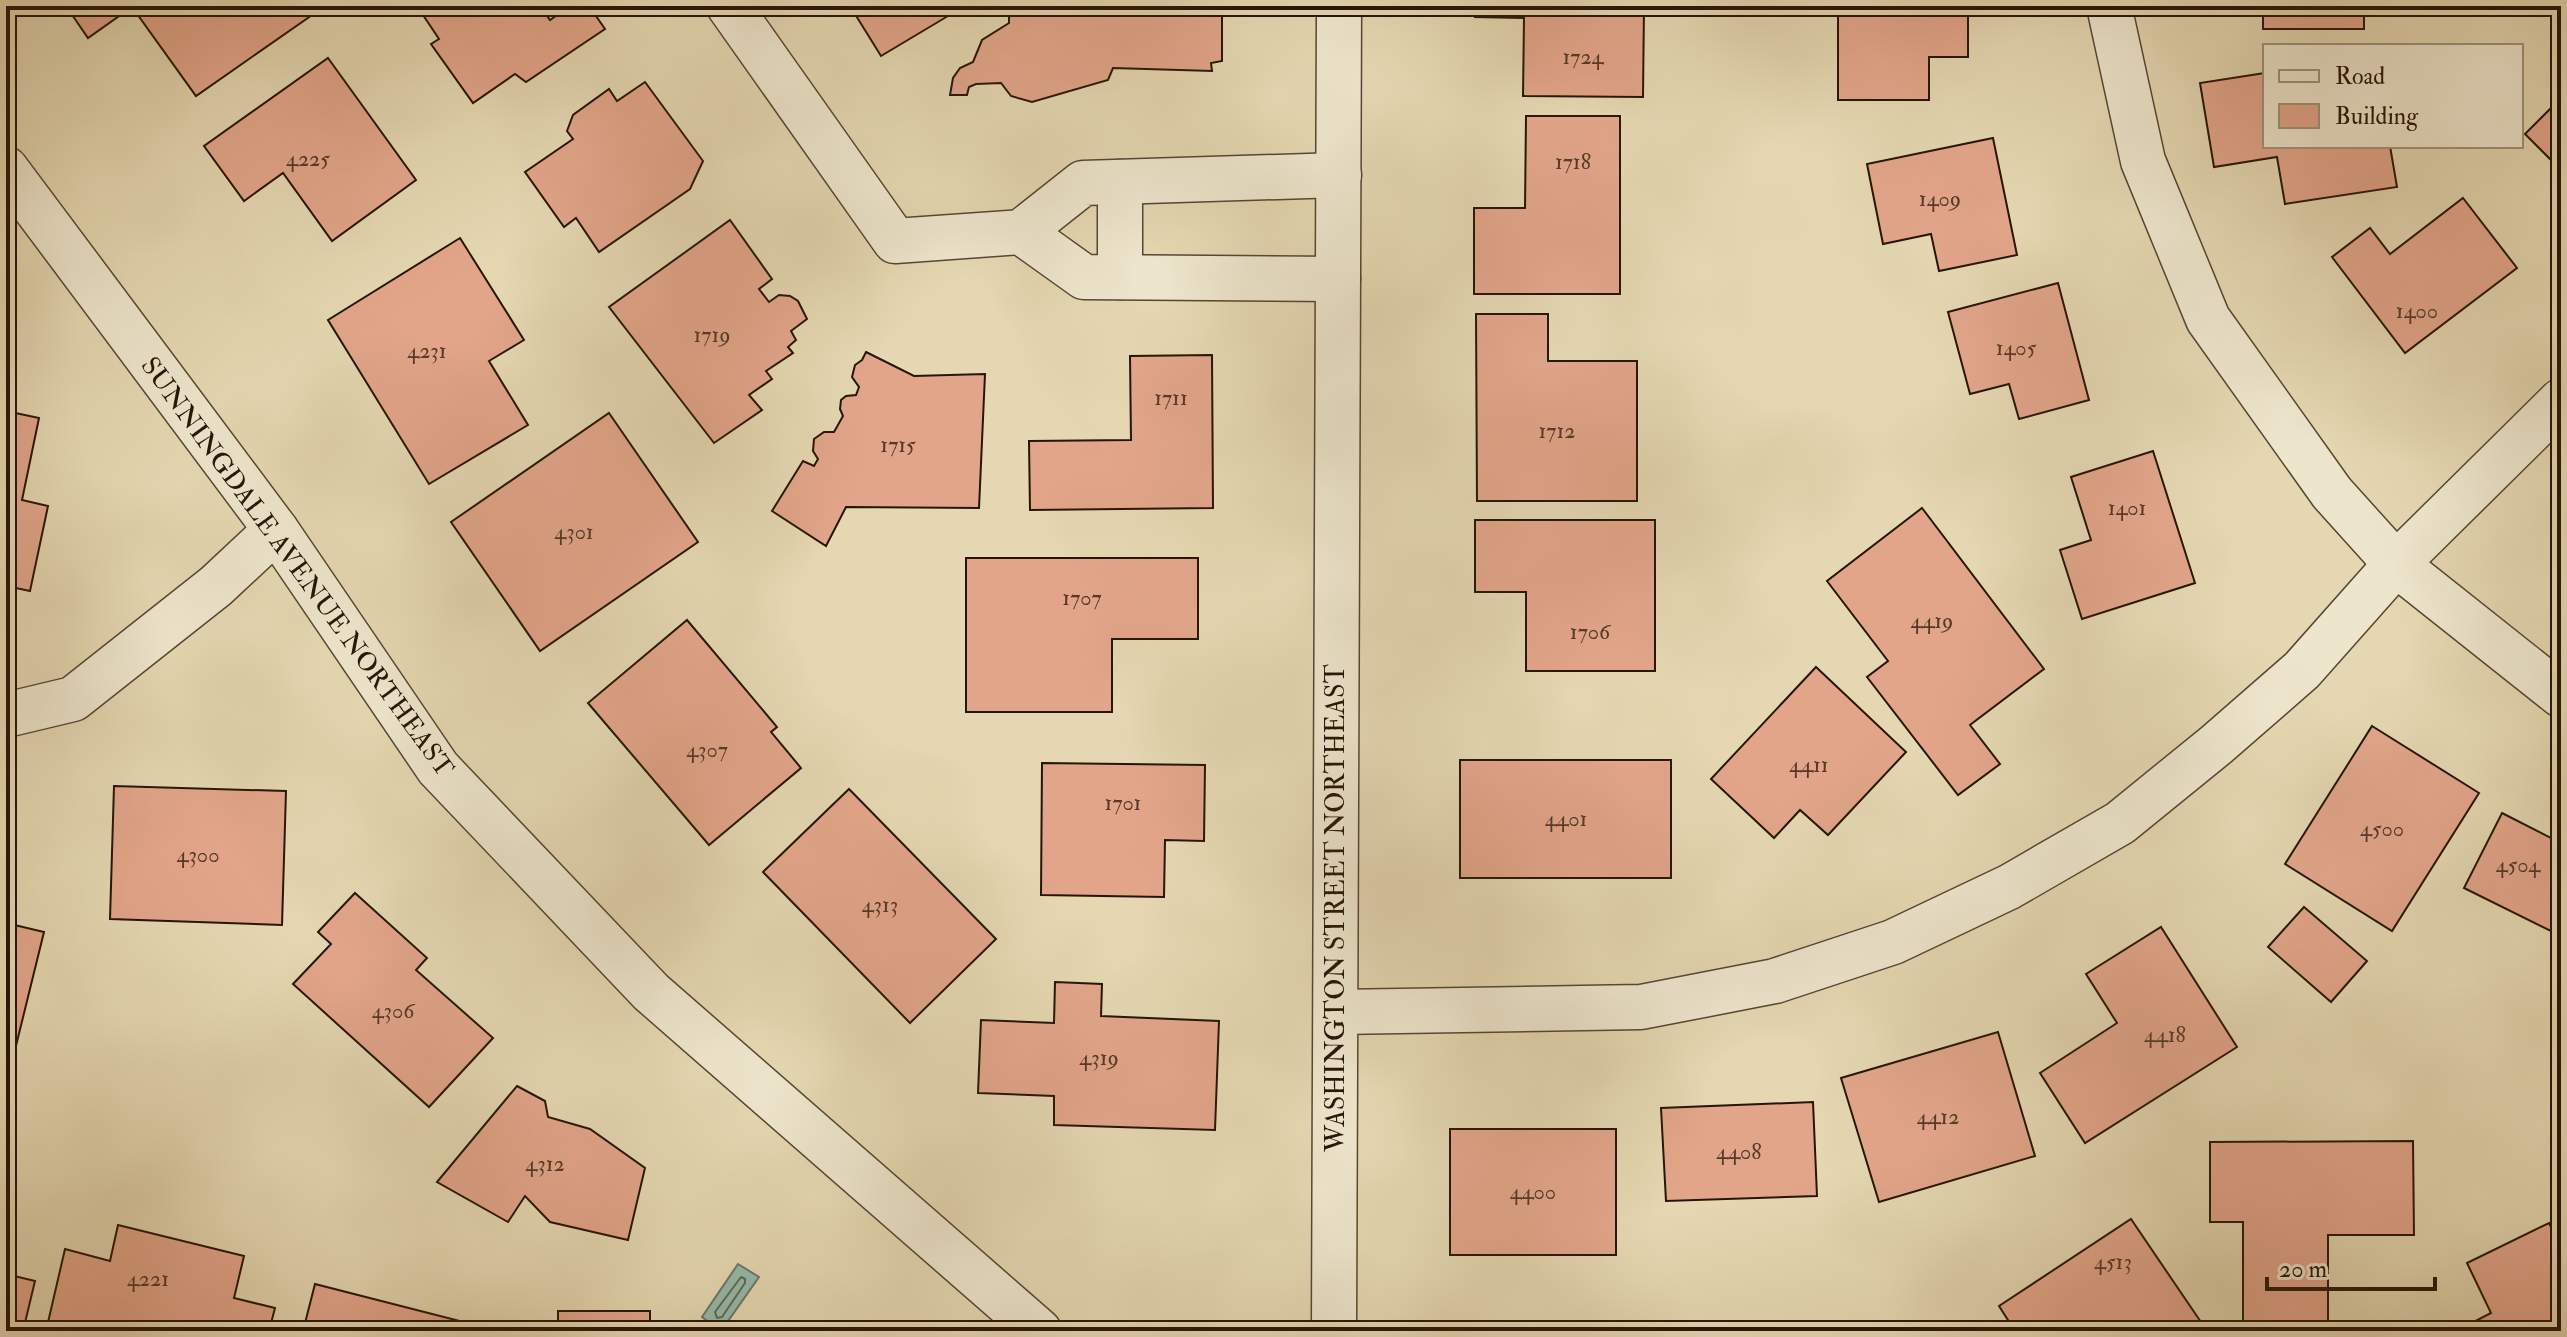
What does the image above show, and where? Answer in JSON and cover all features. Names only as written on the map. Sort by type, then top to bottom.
[{"type":"street","points":[[729,6],[895,241],[1021,232],[1083,183],[1339,175]]},
{"type":"street","name":"WASHINGTON STREET NORTHEAST","points":[[1334,1331],[1339,6]]},
{"type":"street","points":[[2109,6],[2143,161],[2208,319],[2332,493],[2396,564],[2561,695]]},
{"type":"street","name":"SUNNINGDALE AVENUE NORTHEAST","points":[[6,169],[276,530],[438,768],[651,992],[1039,1331]]},
{"type":"street","points":[[1120,182],[1120,277]]},
{"type":"street","points":[[1021,232],[1084,277],[1338,279]]},
{"type":"street","points":[[1336,1012],[1641,1007],[1775,981],[1893,942],[2009,887],[2120,823],[2302,670],[2396,564],[2561,401]]},
{"type":"street","points":[[6,715],[73,699],[216,586],[276,530]]},
{"type":"water","points":[[738,1264],[759,1277],[721,1331],[702,1317]]},
{"type":"building","points":[[66,6],[325,6],[196,96],[132,7],[88,38]]},
{"type":"building","points":[[417,6],[540,6],[550,20],[570,6],[589,6],[605,29],[526,82],[515,74],[473,103],[431,44],[439,39]]},
{"type":"building","points":[[850,6],[949,6],[953,13],[881,56]]},
{"type":"building","points":[[1009,6],[1222,6],[1222,61],[1211,63],[1212,71],[1113,68],[1108,80],[1032,102],[1011,96],[1001,83],[976,84],[969,87],[967,95],[950,95],[953,78],[960,68],[973,62],[982,40],[1009,23]]},
{"type":"building","points":[[1475,6],[1644,6],[1643,97],[1523,96],[1524,18],[1475,17]]},
{"type":"building","points":[[1838,6],[1968,6],[1968,57],[1929,57],[1929,100],[1838,100]]},
{"type":"building","points":[[2263,6],[2364,6],[2364,29],[2263,29]]},
{"type":"building","points":[[328,58],[416,180],[332,241],[283,173],[244,201],[204,146]]},
{"type":"building","points":[[2263,73],[2263,148],[2390,148],[2397,187],[2285,204],[2277,157],[2214,167],[2200,83]]},
{"type":"building","points":[[645,82],[703,161],[690,189],[599,252],[576,218],[564,227],[525,172],[573,139],[567,131],[573,115],[609,89],[617,101]]},
{"type":"building","points":[[2561,98],[2561,170],[2525,134]]},
{"type":"building","points":[[1526,116],[1620,116],[1620,294],[1474,294],[1474,208],[1525,208]]},
{"type":"building","points":[[1993,138],[2017,255],[1939,271],[1931,234],[1883,244],[1867,164]]},
{"type":"building","points":[[2463,198],[2517,268],[2405,353],[2332,257],[2370,228],[2390,254]]},
{"type":"building","points":[[730,220],[772,279],[759,289],[769,302],[779,295],[790,296],[798,301],[807,319],[791,331],[796,340],[788,347],[793,353],[766,371],[772,379],[749,395],[762,410],[714,443],[609,307]]},
{"type":"building","points":[[460,238],[524,340],[489,361],[528,425],[429,484],[328,320]]},
{"type":"building","points":[[2058,283],[2089,400],[2019,419],[2009,384],[1970,394],[1948,312]]},
{"type":"building","points":[[1476,314],[1548,314],[1548,361],[1637,361],[1637,501],[1477,501]]},
{"type":"building","points":[[866,352],[914,376],[985,374],[979,508],[846,507],[826,546],[772,511],[803,461],[814,466],[818,459],[813,451],[814,439],[824,432],[834,432],[843,416],[841,400],[856,395],[859,387],[852,377],[855,365]]},
{"type":"building","points":[[1212,355],[1213,508],[1030,510],[1029,441],[1131,440],[1130,356]]},
{"type":"building","points":[[6,411],[39,418],[22,500],[48,506],[30,591],[6,586]]},
{"type":"building","points":[[609,413],[698,542],[540,651],[451,522]]},
{"type":"building","points":[[2153,451],[2195,583],[2082,619],[2060,550],[2091,540],[2071,477]]},
{"type":"building","points":[[1922,508],[2044,669],[1970,725],[2000,764],[1958,795],[1867,677],[1888,661],[1827,581]]},
{"type":"building","points":[[1475,520],[1655,520],[1655,671],[1526,671],[1526,592],[1475,592]]},
{"type":"building","points":[[966,558],[1198,558],[1198,639],[1112,639],[1112,712],[966,712]]},
{"type":"building","points":[[687,620],[777,727],[771,732],[801,768],[709,845],[588,703]]},
{"type":"building","points":[[1816,667],[1906,752],[1828,835],[1800,810],[1774,838],[1711,779]]},
{"type":"building","points":[[2372,726],[2479,793],[2392,931],[2285,864]]},
{"type":"building","points":[[1460,760],[1671,760],[1671,878],[1460,878]]},
{"type":"building","points":[[1042,763],[1205,765],[1204,841],[1165,840],[1164,897],[1041,895]]},
{"type":"building","points":[[114,786],[286,791],[282,925],[110,919]]},
{"type":"building","points":[[849,789],[996,939],[910,1023],[763,872]]},
{"type":"building","points":[[2502,813],[2561,843],[2561,936],[2464,888]]},
{"type":"building","points":[[355,893],[427,958],[416,970],[493,1038],[429,1107],[293,984],[331,944],[318,932]]},
{"type":"building","points":[[2304,907],[2367,961],[2331,1002],[2268,947]]},
{"type":"building","points":[[6,923],[44,932],[12,1062],[6,1060]]},
{"type":"building","points":[[2161,927],[2237,1047],[2085,1143],[2040,1073],[2117,1023],[2086,974]]},
{"type":"building","points":[[1055,982],[1102,984],[1101,1016],[1219,1021],[1215,1130],[1054,1125],[1054,1096],[978,1093],[981,1020],[1054,1023]]},
{"type":"building","points":[[1998,1032],[2035,1156],[1879,1202],[1841,1078]]},
{"type":"building","points":[[517,1086],[545,1101],[548,1117],[590,1129],[645,1168],[628,1240],[550,1222],[525,1196],[508,1222],[437,1182]]},
{"type":"building","points":[[1813,1102],[1817,1196],[1666,1201],[1661,1108]]},
{"type":"building","points":[[1450,1129],[1616,1129],[1616,1255],[1450,1255]]},
{"type":"building","points":[[2413,1141],[2414,1235],[2328,1235],[2328,1322],[2243,1323],[2243,1222],[2210,1222],[2210,1142]]},
{"type":"building","points":[[2131,1219],[2207,1331],[2015,1331],[1999,1306]]},
{"type":"building","points":[[2549,1223],[2561,1247],[2561,1331],[2461,1331],[2491,1313],[2467,1263]]},
{"type":"building","points":[[118,1225],[244,1256],[234,1298],[275,1308],[269,1331],[46,1331],[65,1249],[110,1261]]},
{"type":"building","points":[[6,1274],[35,1281],[23,1331],[6,1331]]},
{"type":"building","points":[[315,1284],[479,1326],[477,1331],[303,1331]]},
{"type":"building","points":[[558,1311],[650,1311],[650,1331],[558,1331]]}]
